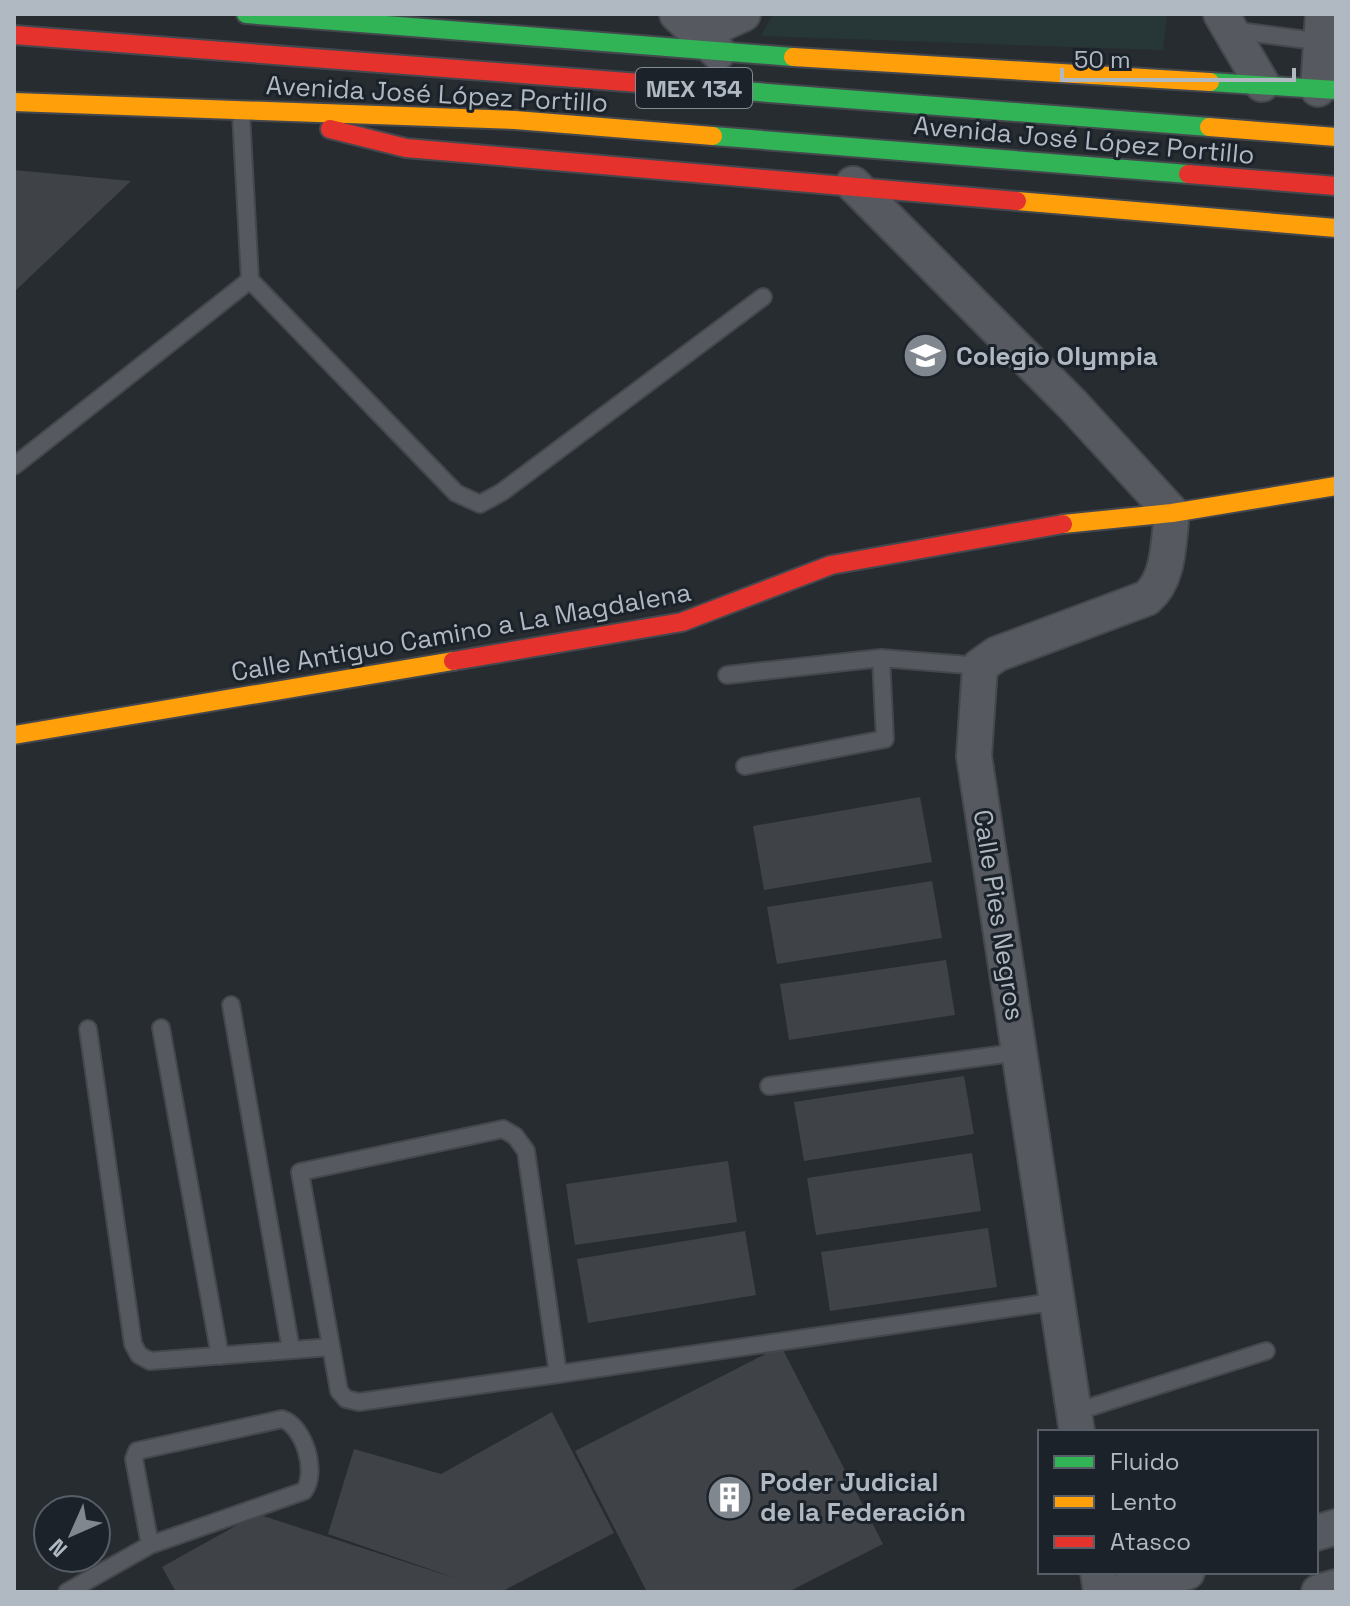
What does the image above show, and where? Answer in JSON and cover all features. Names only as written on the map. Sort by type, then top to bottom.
[{"type":"main road","points":[[246,14],[377,20],[570,35],[698,34],[1327,89]]},
{"type":"main road","name":"Avenida José López Portillo","points":[[14,35],[1336,137]]},
{"type":"main road","name":"Avenida José López Portillo","points":[[14,102],[515,120],[1336,186]]},
{"type":"main road","points":[[270,113],[406,148],[853,184],[1336,228]]},
{"type":"main road","name":"Calle Antiguo Camino a La Magdalena","points":[[14,735],[666,625],[711,614],[831,565],[1086,520],[1172,513],[1336,486]]},
{"type":"street","points":[[698,34],[743,14]]},
{"type":"street","points":[[1226,22],[1262,84]]},
{"type":"street","points":[[1327,33],[1327,89]]},
{"type":"street","points":[[853,184],[1073,405],[1172,513],[1164,573],[1158,588],[1147,598],[997,654],[980,666]]},
{"type":"street","name":"Calle Pies Negros","points":[[980,666],[974,756],[1076,1422]]},
{"type":"street","points":[[1121,1592],[1180,1574]]},
{"type":"street","points":[[1319,1592],[1336,1587]]},
{"type":"lane","points":[[1226,22],[1327,33]]},
{"type":"lane","points":[[241,112],[250,280],[456,493],[480,504],[502,492],[763,297]]},
{"type":"lane","points":[[14,466],[250,280]]},
{"type":"lane","points":[[727,675],[881,658],[980,666]]},
{"type":"lane","points":[[745,766],[885,739],[881,658]]},
{"type":"lane","points":[[231,1005],[291,1350]]},
{"type":"lane","points":[[161,1028],[220,1356]]},
{"type":"lane","points":[[88,1029],[133,1344],[139,1355],[150,1361],[331,1347]]},
{"type":"lane","points":[[769,1086],[1020,1052]]},
{"type":"lane","points":[[558,1374],[526,1151],[515,1136],[503,1129],[300,1172],[339,1391],[346,1399],[359,1402],[558,1374],[1059,1301]]},
{"type":"lane","points":[[1076,1422],[1266,1351]]},
{"type":"lane","points":[[67,1592],[150,1545],[304,1491],[310,1482],[310,1473],[297,1429],[291,1421],[282,1419],[137,1451],[134,1459],[150,1545]]},
{"type":"shaded area","points":[[773,14],[1167,14],[1163,50],[761,36]]},
{"type":"building","points":[[14,170],[131,181],[14,292]]},
{"type":"building","points":[[920,797],[932,862],[764,890],[753,826]]},
{"type":"building","points":[[932,881],[942,938],[777,964],[767,907]]},
{"type":"building","points":[[946,960],[955,1015],[789,1040],[780,984]]},
{"type":"building","points":[[964,1076],[974,1134],[804,1161],[794,1102]]},
{"type":"building","points":[[972,1153],[981,1211],[816,1235],[807,1178]]},
{"type":"building","points":[[728,1161],[737,1222],[575,1245],[566,1184]]},
{"type":"building","points":[[988,1228],[997,1287],[830,1311],[821,1252]]},
{"type":"building","points":[[745,1231],[756,1295],[588,1323],[577,1259]]},
{"type":"building","name":"Poder Judicial de la Federación","points":[[781,1346],[883,1544],[788,1592],[647,1592],[575,1451]]},
{"type":"building","points":[[552,1412],[614,1533],[501,1592],[176,1592],[162,1567],[257,1514],[461,1580],[328,1534],[354,1449],[441,1474]]},
{"type":"traffic: fast","points":[[246,14],[793,57]]},
{"type":"traffic: fast","points":[[1210,82],[1336,90]]},
{"type":"traffic: fast","points":[[666,85],[1209,127]]},
{"type":"traffic: fast","points":[[713,136],[1188,174]]},
{"type":"traffic: slow","points":[[793,57],[1210,82]]},
{"type":"traffic: slow","points":[[14,102],[515,120],[713,136]]},
{"type":"traffic: slow","points":[[1209,127],[1336,137]]},
{"type":"traffic: slow","points":[[1017,201],[1336,228]]},
{"type":"traffic: slow","points":[[1063,524],[1172,513],[1336,486]]},
{"type":"traffic: slow","points":[[14,735],[453,661]]},
{"type":"traffic: jam","points":[[14,35],[666,85]]},
{"type":"traffic: jam","points":[[330,129],[406,148],[1017,201]]},
{"type":"traffic: jam","points":[[1188,174],[1336,186]]},
{"type":"traffic: jam","points":[[453,661],[682,622],[831,565],[1063,524]]},
{"type":"place","name":"Colegio Olympia","points":[[925,356]]},
{"type":"place","name":"Poder Judicial de la Federación","points":[[729,1497]]}]
